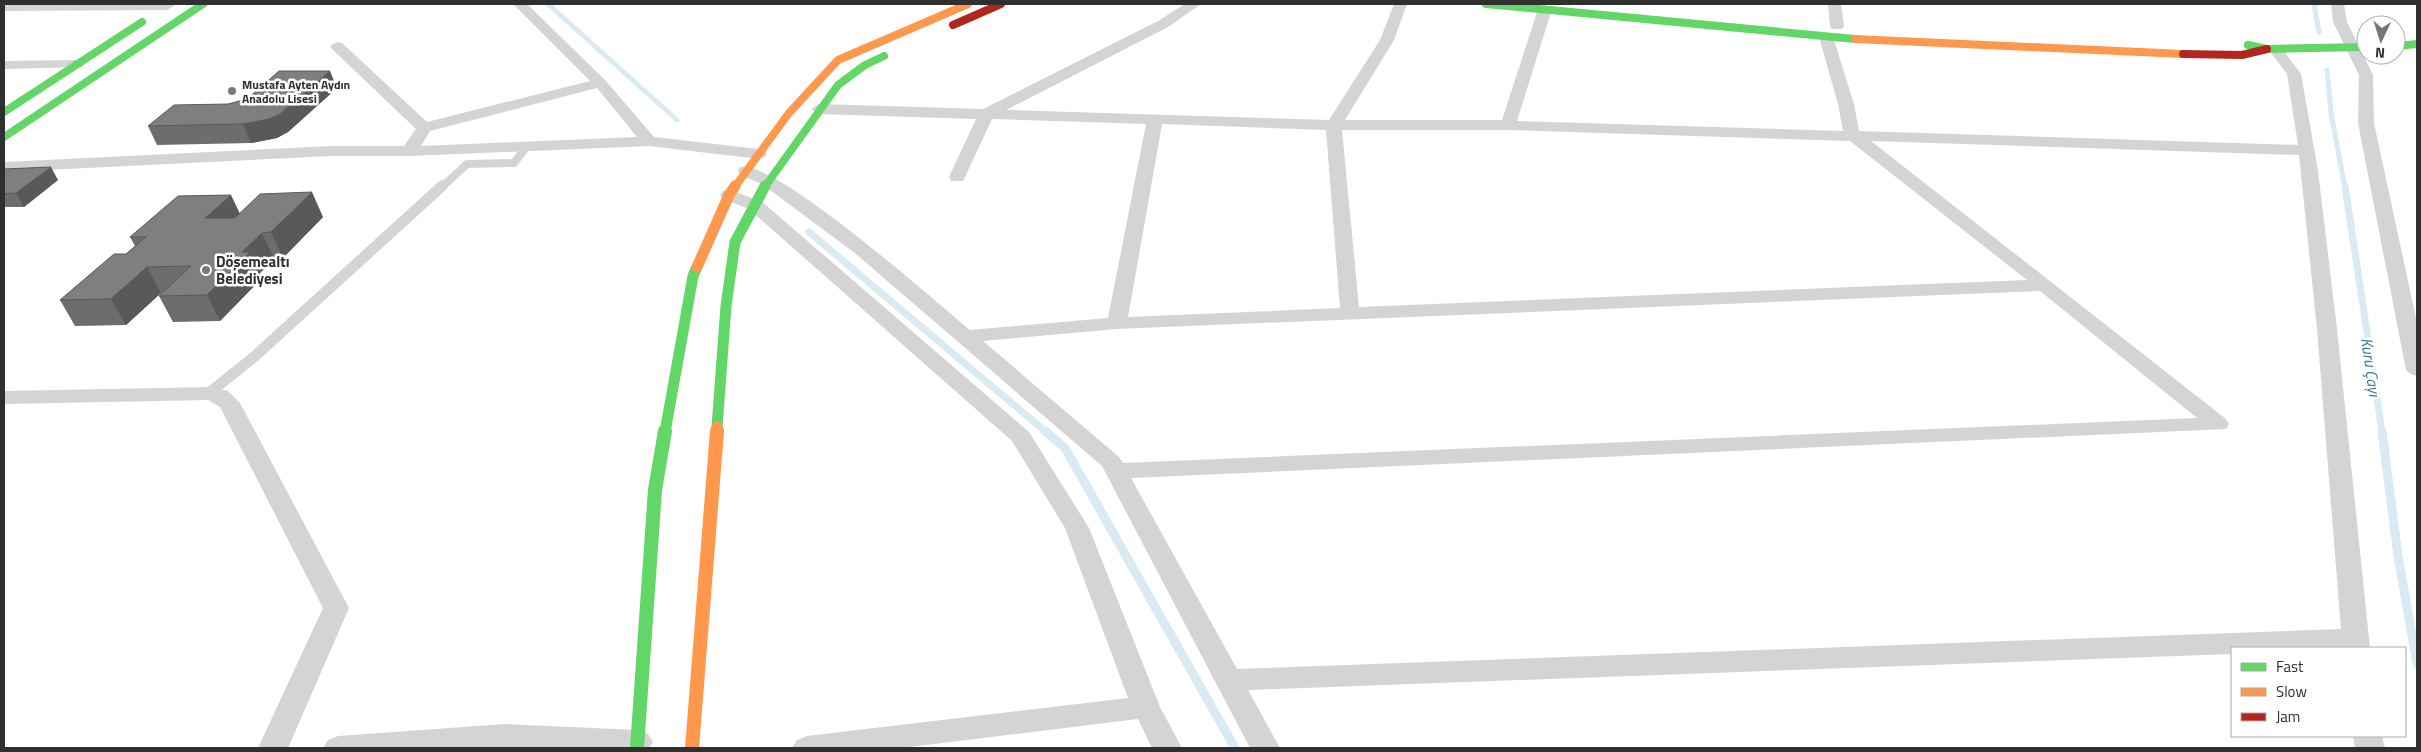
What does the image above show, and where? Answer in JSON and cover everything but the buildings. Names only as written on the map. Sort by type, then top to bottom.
[{"type":"street","points":[[4,137],[203,4]]},
{"type":"street","points":[[520,4],[600,83],[649,141]]},
{"type":"street","points":[[338,748],[505,736],[637,745],[655,490],[693,276],[729,195],[789,113],[838,60],[968,4]]},
{"type":"street","points":[[947,28],[1001,4]]},
{"type":"street","points":[[957,177],[986,114],[1163,24],[1194,4]]},
{"type":"street","points":[[1350,313],[1334,125],[1387,40],[1401,4]]},
{"type":"street","points":[[1486,4],[2081,51],[2242,55],[2271,49]]},
{"type":"street","points":[[1590,4],[1832,31],[2064,36]]},
{"type":"street","points":[[1116,472],[2218,424],[2045,285],[1852,134],[1832,31],[1834,4]]},
{"type":"street","points":[[2337,4],[2340,22],[2356,43]]},
{"type":"street","points":[[4,7],[169,5]]},
{"type":"street","points":[[4,112],[169,5]]},
{"type":"street","points":[[4,21],[30,7]]},
{"type":"street","points":[[1508,124],[1545,10]]},
{"type":"street","points":[[2236,43],[2271,49],[2356,48]]},
{"type":"street","points":[[337,46],[424,128]]},
{"type":"street","points":[[2262,647],[2356,644],[2327,329],[2306,150],[2294,74],[2271,49]]},
{"type":"street","points":[[692,748],[726,306],[735,242],[768,180],[838,85],[865,65],[892,52]]},
{"type":"street","points":[[4,65],[77,64]]},
{"type":"street","points":[[2364,65],[2366,75],[2366,122],[2417,370]]},
{"type":"street","points":[[409,151],[424,128],[600,83]]},
{"type":"street","points":[[819,109],[1334,125],[1508,124],[2306,150]]},
{"type":"street","points":[[1117,323],[1155,120]]},
{"type":"street","points":[[7,165],[649,141],[753,162],[786,155]]},
{"type":"street","points":[[753,162],[768,180],[863,250],[1111,462],[1265,748]]},
{"type":"street","points":[[729,195],[755,205],[1021,437],[1078,528],[1146,707],[1167,748]]},
{"type":"street","points":[[965,337],[1117,323],[2045,285]]},
{"type":"street","points":[[4,398],[209,393],[220,396],[229,403],[336,608],[273,748]]},
{"type":"street","points":[[1229,680],[2231,648]]},
{"type":"street","points":[[808,748],[1146,707]]},
{"type":"lane","points":[[209,393],[254,358],[467,164],[514,163],[527,146]]},
{"type":"waterway","points":[[548,4],[677,120]]},
{"type":"waterway","name":"Kuru Çayı","points":[[2314,4],[2319,32]]},
{"type":"waterway","name":"Kuru Çayı","points":[[2327,70],[2331,113],[2345,188]]},
{"type":"waterway","name":"Kuru Çayı","points":[[2345,186],[2382,432]]},
{"type":"waterway","points":[[809,232],[1046,432]]},
{"type":"waterway","points":[[1045,431],[1065,448],[1235,748]]},
{"type":"waterway","name":"Kuru Çayı","points":[[2382,431],[2398,556],[2417,664]]},
{"type":"traffic: fast","points":[[4,137],[203,4]]},
{"type":"traffic: fast","points":[[1486,4],[1742,30],[1855,39]]},
{"type":"traffic: fast","points":[[4,112],[142,22]]},
{"type":"traffic: fast","points":[[2406,45],[2417,44]]},
{"type":"traffic: fast","points":[[2248,45],[2267,49],[2356,47]]},
{"type":"traffic: fast","points":[[717,427],[726,306],[735,242],[768,180],[838,85],[865,65],[884,56]]},
{"type":"traffic: fast","points":[[637,748],[655,490],[693,276],[697,267]]},
{"type":"traffic: slow","points":[[697,267],[729,195],[789,113],[838,60],[968,4]]},
{"type":"traffic: slow","points":[[1855,39],[2183,54]]},
{"type":"traffic: slow","points":[[692,748],[717,427]]},
{"type":"traffic: jam","points":[[953,25],[1001,4]]},
{"type":"traffic: jam","points":[[2183,54],[2242,55],[2267,49]]},
{"type":"place","name":"Mustafa Ayten Aydın Anadolu Lisesi","points":[[232,91]]},
{"type":"place","name":"Döşemealtı Belediyesi","points":[[206,270]]}]
